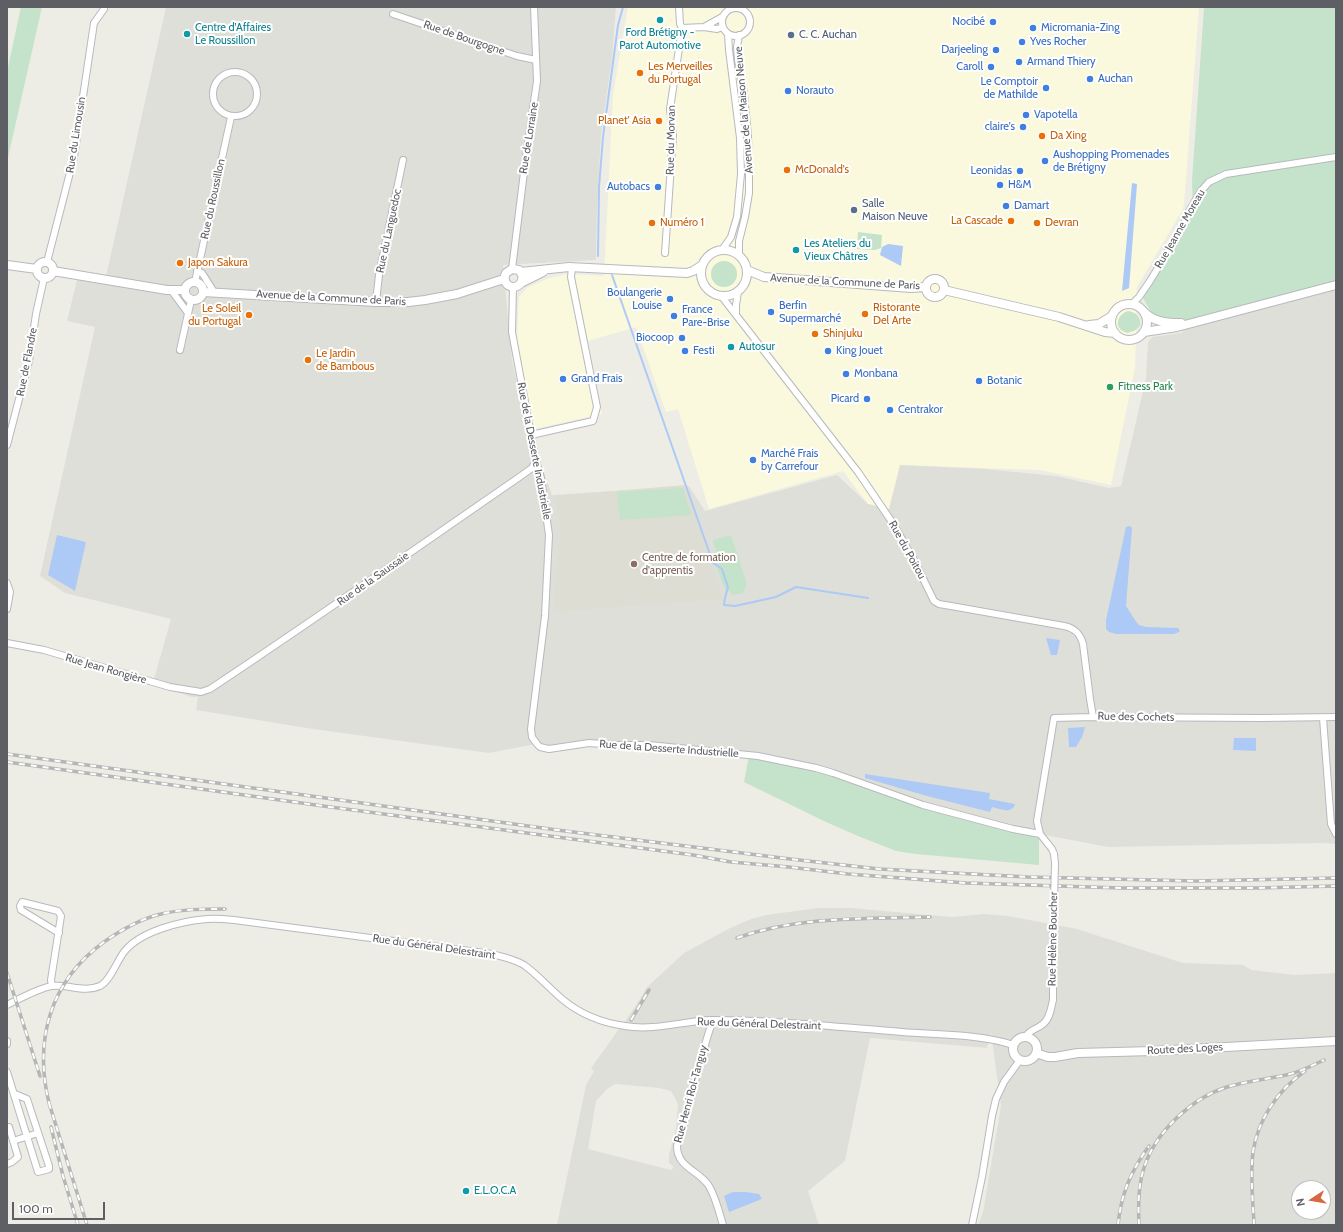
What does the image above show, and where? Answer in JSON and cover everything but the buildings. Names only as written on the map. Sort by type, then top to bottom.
[{"type":"street","name":"Rue de Lorraine","points":[[512,269],[525,164],[537,87],[538,75],[533,22],[534,7]]},
{"type":"street","name":"Rue du Morvan","points":[[665,253],[673,135],[670,109],[682,28],[680,24],[679,7]]},
{"type":"street","points":[[704,27],[723,15],[730,9],[738,7],[746,13],[750,20],[746,32],[739,36],[728,34],[723,28],[722,20],[723,15],[724,7]]},
{"type":"street","name":"Rue du Limousin","points":[[47,262],[74,157],[94,23],[104,9]]},
{"type":"street","name":"Rue de Bourgogne","points":[[393,14],[517,56],[536,60]]},
{"type":"street","points":[[682,28],[723,28]]},
{"type":"street","name":"Avenue de la Maison Neuve","points":[[722,250],[731,237],[737,217],[741,174],[740,138],[728,34]]},
{"type":"street","name":"Avenue de la Maison Neuve","points":[[739,36],[737,47],[748,136],[749,193],[746,217],[739,241],[739,255]]},
{"type":"street","points":[[239,72],[252,78],[256,84],[258,92],[257,100],[254,108],[248,113],[239,117],[231,117],[222,112],[216,106],[213,98],[213,89],[218,80],[226,74],[239,72]]},
{"type":"street","name":"Rue du Roussillon","points":[[195,282],[231,117]]},
{"type":"street","name":"Rue Jeanne Moreau","points":[[1132,304],[1150,281],[1182,228],[1188,213],[1201,191],[1209,182],[1221,175],[1230,173],[1336,157]]},
{"type":"street","name":"Rue du Languedoc","points":[[376,302],[379,275],[403,160]]},
{"type":"street","points":[[722,250],[728,250],[739,255],[747,270],[746,282],[742,288],[730,296],[722,297],[715,296],[709,292],[701,281],[700,274],[701,266],[706,258],[713,252],[722,250]]},
{"type":"street","points":[[47,262],[51,265],[53,271],[51,276],[44,278],[38,274],[37,268],[41,263],[47,262]]},
{"type":"street","points":[[7,264],[37,268]]},
{"type":"street","points":[[549,268],[518,286],[508,286],[504,279],[506,273],[512,269],[516,269],[521,272],[549,268],[572,267],[687,273],[701,266]]},
{"type":"street","points":[[531,436],[593,421],[596,413],[597,407],[571,277],[572,267]]},
{"type":"street","name":"Avenue de la Commune de Paris","points":[[747,270],[764,277],[911,288],[925,287]]},
{"type":"street","points":[[53,271],[126,284],[171,290],[184,290]]},
{"type":"street","points":[[198,271],[202,273],[214,292]]},
{"type":"street","points":[[521,272],[523,276],[521,283]]},
{"type":"street","points":[[687,273],[701,281]]},
{"type":"street","name":"Avenue de la Commune de Paris","points":[[746,282],[764,277]]},
{"type":"street","name":"Rue de Flandre","points":[[7,445],[29,361],[36,314],[44,278]]},
{"type":"street","name":"Avenue de la Commune de Paris","points":[[203,292],[376,302],[401,302],[425,300],[457,294],[504,279]]},
{"type":"street","points":[[935,279],[942,282],[944,290],[941,295],[936,298],[928,295],[925,287],[929,281],[935,279]]},
{"type":"street","points":[[195,282],[201,285],[203,292],[199,299],[191,300],[186,296],[184,290],[188,283],[195,282]]},
{"type":"street","points":[[944,290],[1058,317],[1105,332],[1115,333],[1124,339],[1130,340],[1135,339],[1144,332],[1176,327],[1336,285]]},
{"type":"street","name":"Rue de la Desserte Industrielle","points":[[513,287],[512,332],[536,462],[541,478],[549,535],[545,616],[531,729],[533,739],[540,746],[549,749],[589,743],[649,745],[758,756],[833,773],[923,806],[1013,829],[1040,834]]},
{"type":"street","points":[[171,290],[184,310],[188,313]]},
{"type":"street","points":[[736,315],[738,292]]},
{"type":"street","name":"Rue du Poitou","points":[[722,297],[858,472],[894,525],[916,564],[934,601],[939,604],[1064,626],[1074,629],[1078,633],[1082,638],[1093,716]]},
{"type":"street","points":[[180,350],[191,300]]},
{"type":"street","points":[[1086,325],[1099,324],[1112,316],[1122,305],[1132,304],[1141,309],[1151,319],[1158,321],[1194,322]]},
{"type":"street","points":[[1144,332],[1147,322],[1145,313]]},
{"type":"street","points":[[1112,316],[1111,325],[1115,333]]},
{"type":"street","name":"Rue de la Saussaie","points":[[206,691],[321,615],[518,478],[532,468],[536,462]]},
{"type":"street","points":[[7,583],[10,592],[7,609]]},
{"type":"street","name":"Rue Jean Rongière","points":[[7,643],[44,650],[170,687],[196,692],[206,691]]},
{"type":"street","name":"Rue des Cochets","points":[[1040,834],[1037,821],[1052,719],[1055,717],[1336,717]]},
{"type":"street","points":[[1324,718],[1331,824],[1336,834]]},
{"type":"street","name":"Rue Hélène Boucher","points":[[1025,1037],[1030,1030],[1042,1025],[1046,1021],[1051,1010],[1053,1000],[1055,863],[1052,849],[1040,834]]},
{"type":"street","points":[[52,986],[51,980],[59,933],[61,916],[58,911],[22,902],[20,906],[21,910],[59,933]]},
{"type":"street","name":"Rue du Général Delestraint","points":[[7,1005],[52,986],[88,989],[95,988],[102,985],[106,981],[125,950],[140,938],[180,923],[207,919],[228,919],[492,954],[522,964],[535,973],[563,1000],[583,1013],[618,1025],[638,1028],[713,1020],[784,1023],[993,1040],[1013,1045]]},
{"type":"street","name":"Rue Henri Rol-Tanguy","points":[[713,1020],[705,1043],[694,1091],[677,1146],[677,1151],[680,1160],[705,1180],[710,1188],[723,1225]]},
{"type":"street","points":[[1025,1037],[1032,1040],[1036,1044],[1036,1053],[1032,1058],[1026,1061],[1020,1060],[1014,1055],[1013,1052],[1013,1045],[1015,1042],[1020,1038],[1025,1037]]},
{"type":"street","name":"Route des Loges","points":[[1036,1053],[1048,1057],[1055,1057],[1078,1053],[1153,1051],[1336,1041]]},
{"type":"street","points":[[972,1225],[996,1099],[1004,1082],[1020,1060]]},
{"type":"street","points":[[7,1072],[38,1172],[49,1170],[27,1099],[15,1094]]},
{"type":"street","points":[[7,1127],[9,1128],[18,1156],[12,1162],[7,1164]]},
{"type":"street","points":[[13,1141],[38,1133]]},
{"type":"shaded area","points":[[21,7],[42,7],[7,162],[7,72]]},
{"type":"shaded area","points":[[166,7],[616,7],[612,58],[601,134],[596,260],[503,265],[512,360],[525,422],[552,495],[689,486],[705,511],[837,475],[868,504],[889,509],[900,465],[986,469],[1056,476],[1109,488],[1121,486],[1146,378],[1148,342],[1152,337],[1181,333],[1194,322],[1336,285],[1336,844],[1108,847],[1013,829],[758,756],[589,743],[556,749],[536,744],[489,753],[313,729],[196,710],[198,697],[192,697],[154,685],[154,679],[171,619],[65,593],[40,576],[95,327],[67,321],[78,276],[105,281]]},
{"type":"shaded area","points":[[628,7],[1199,7],[1184,204],[1183,209],[1137,287],[1135,368],[1111,485],[1040,470],[901,465],[889,509],[868,504],[843,471],[709,509],[678,409],[666,412],[636,327],[588,341],[602,414],[534,429],[517,339],[519,297],[528,287],[547,279],[567,274],[604,276],[613,95]]},
{"type":"shaded area","points":[[1204,7],[1336,7],[1336,283],[1193,321],[1176,322],[1155,319],[1143,298],[1154,276],[1193,214],[1192,181]]},
{"type":"shaded area","points":[[858,232],[882,235],[881,248],[875,250],[857,249]]},
{"type":"shaded area","points":[[724,261],[733,265],[737,274],[733,283],[724,287],[715,283],[711,274],[715,265]]},
{"type":"shaded area","points":[[1128,311],[1136,314],[1139,318],[1140,326],[1134,331],[1128,333],[1120,329],[1118,322],[1121,316]]},
{"type":"shaded area","name":"Centre de formation d'apprentis","points":[[685,485],[723,599],[553,612],[561,529],[555,496]]},
{"type":"shaded area","points":[[683,488],[691,515],[620,520],[617,492]]},
{"type":"shaded area","points":[[731,535],[747,584],[743,593],[732,595],[730,591],[726,592],[714,561],[718,559],[713,540]]},
{"type":"shaded area","points":[[749,755],[816,768],[923,805],[1039,833],[1039,865],[896,851],[826,822],[744,782]]},
{"type":"shaded area","points":[[818,908],[851,908],[952,917],[984,914],[1008,916],[1077,929],[1183,963],[1243,965],[1252,970],[1295,975],[1336,973],[1336,1225],[978,1225],[983,1212],[1001,1106],[991,1032],[987,1048],[870,1038],[845,1161],[808,1191],[819,1225],[557,1225],[586,1085],[594,1071],[591,1068],[635,1007],[647,987],[684,953],[730,928],[751,919],[766,915]],"holes":[[[615,1084],[659,1088],[671,1091],[678,1104],[676,1128],[669,1155],[669,1163],[674,1167],[671,1170],[588,1149],[596,1101],[607,1089]]]},
{"type":"water","points":[[1132,183],[1137,184],[1129,288],[1122,291]]},
{"type":"water","points":[[888,244],[903,246],[901,266],[880,255],[882,247]]},
{"type":"water","points":[[1130,526],[1132,528],[1126,606],[1139,625],[1146,627],[1178,628],[1180,631],[1177,633],[1116,634],[1109,632],[1106,629],[1106,620],[1126,527]]},
{"type":"water","points":[[57,535],[86,542],[75,591],[48,575]]},
{"type":"water","points":[[1046,638],[1060,640],[1057,655],[1051,655]]},
{"type":"water","points":[[1085,727],[1082,737],[1076,747],[1069,747],[1068,728]]},
{"type":"water","points":[[1234,738],[1256,738],[1256,751],[1233,750]]},
{"type":"water","points":[[865,774],[990,793],[989,799],[1015,805],[1013,808],[1008,810],[992,807],[990,812],[865,778]]},
{"type":"water","points":[[733,1192],[759,1194],[762,1199],[729,1212],[724,1196]]},
{"type":"waterway","points":[[598,256],[599,187],[603,137],[618,25],[623,7]]},
{"type":"waterway","points":[[612,275],[713,563],[722,569],[728,587],[724,605],[735,606],[776,597],[796,587],[868,598]]},
{"type":"railway","points":[[7,754],[557,830],[879,869],[1028,877],[1196,881],[1336,878]]},
{"type":"railway","points":[[7,762],[693,855],[731,862],[848,874],[966,883],[1121,888],[1256,888],[1336,886]]},
{"type":"railway","points":[[50,1107],[45,1083],[44,1059],[45,1037],[50,1015],[58,995],[70,976],[85,958],[104,942],[124,929],[146,919],[177,911],[225,909]]},
{"type":"railway","points":[[737,938],[760,931],[808,922],[930,917]]},
{"type":"railway","points":[[7,973],[40,1076]]},
{"type":"railway","points":[[631,1020],[649,990]]},
{"type":"railway","points":[[1139,1225],[1139,1196],[1144,1168],[1149,1155],[1157,1142],[1176,1118],[1201,1099],[1214,1092],[1235,1085],[1294,1073],[1324,1060]]},
{"type":"railway","points":[[1254,1225],[1252,1161],[1259,1128],[1278,1096],[1305,1071]]},
{"type":"railway","points":[[49,1103],[87,1225]]},
{"type":"railway","points":[[51,1127],[63,1176],[78,1225]]},
{"type":"railway","points":[[1118,1225],[1124,1193],[1132,1174],[1149,1146]]},
{"type":"place","name":"Ford Brétigny - Parot Automotive","points":[[660,20]]},
{"type":"place","name":"Nocibé","points":[[993,22]]},
{"type":"place","name":"Micromania-Zing","points":[[1033,28]]},
{"type":"place","name":"Centre d’Affaires Le Roussillon","points":[[187,34]]},
{"type":"place","name":"C. C. Auchan","points":[[791,35]]},
{"type":"place","name":"Yves Rocher","points":[[1022,42]]},
{"type":"place","name":"Darjeeling","points":[[996,50]]},
{"type":"place","name":"Armand Thiery","points":[[1019,62]]},
{"type":"place","name":"Caroll","points":[[991,67]]},
{"type":"place","name":"Les Merveilles du Portugal","points":[[640,73]]},
{"type":"place","name":"Auchan","points":[[1090,79]]},
{"type":"place","name":"Le Comptoir de Mathilde","points":[[1046,88]]},
{"type":"place","name":"Norauto","points":[[788,91]]},
{"type":"place","name":"Vapotella","points":[[1026,115]]},
{"type":"place","name":"Planet' Asia","points":[[659,121]]},
{"type":"place","name":"claire's","points":[[1023,127]]},
{"type":"place","name":"Da Xing","points":[[1042,136]]},
{"type":"place","name":"Aushopping Promenades de Brétigny","points":[[1045,161]]},
{"type":"place","name":"McDonald's","points":[[787,170]]},
{"type":"place","name":"Leonidas","points":[[1020,171]]},
{"type":"place","name":"H&M","points":[[1000,185]]},
{"type":"place","name":"Autobacs","points":[[658,187]]},
{"type":"place","name":"Damart","points":[[1006,206]]},
{"type":"place","name":"Salle Maison Neuve","points":[[854,210]]},
{"type":"place","name":"La Cascade","points":[[1011,221]]},
{"type":"place","name":"Numéro 1","points":[[652,223]]},
{"type":"place","name":"Devran","points":[[1037,223]]},
{"type":"place","name":"Les Ateliers du Vieux Châtres","points":[[796,250]]},
{"type":"place","name":"Japon Sakura","points":[[180,263]]},
{"type":"place","name":"Boulangerie Louise","points":[[670,299]]},
{"type":"place","name":"Berfin Supermarché","points":[[771,312]]},
{"type":"place","name":"Ristorante Del Arte","points":[[865,314]]},
{"type":"place","name":"Le Soleil du Portugal","points":[[249,315]]},
{"type":"place","name":"France Pare-Brise","points":[[674,316]]},
{"type":"place","name":"Shinjuku","points":[[815,334]]},
{"type":"place","name":"Biocoop","points":[[682,338]]},
{"type":"place","name":"Autosur","points":[[731,347]]},
{"type":"place","name":"Festi","points":[[685,351]]},
{"type":"place","name":"King Jouet","points":[[828,351]]},
{"type":"place","name":"Le Jardin de Bambous","points":[[308,360]]},
{"type":"place","name":"Monbana","points":[[846,374]]},
{"type":"place","name":"Grand Frais","points":[[563,379]]},
{"type":"place","name":"Botanic","points":[[979,381]]},
{"type":"place","name":"Fitness Park","points":[[1110,387]]},
{"type":"place","name":"Picard","points":[[867,399]]},
{"type":"place","name":"Centrakor","points":[[890,410]]},
{"type":"place","name":"Marché Frais by Carrefour","points":[[753,460]]},
{"type":"place","name":"Centre de formation d'apprentis","points":[[634,564]]},
{"type":"place","name":"E.L.O.C.A","points":[[466,1191]]}]
